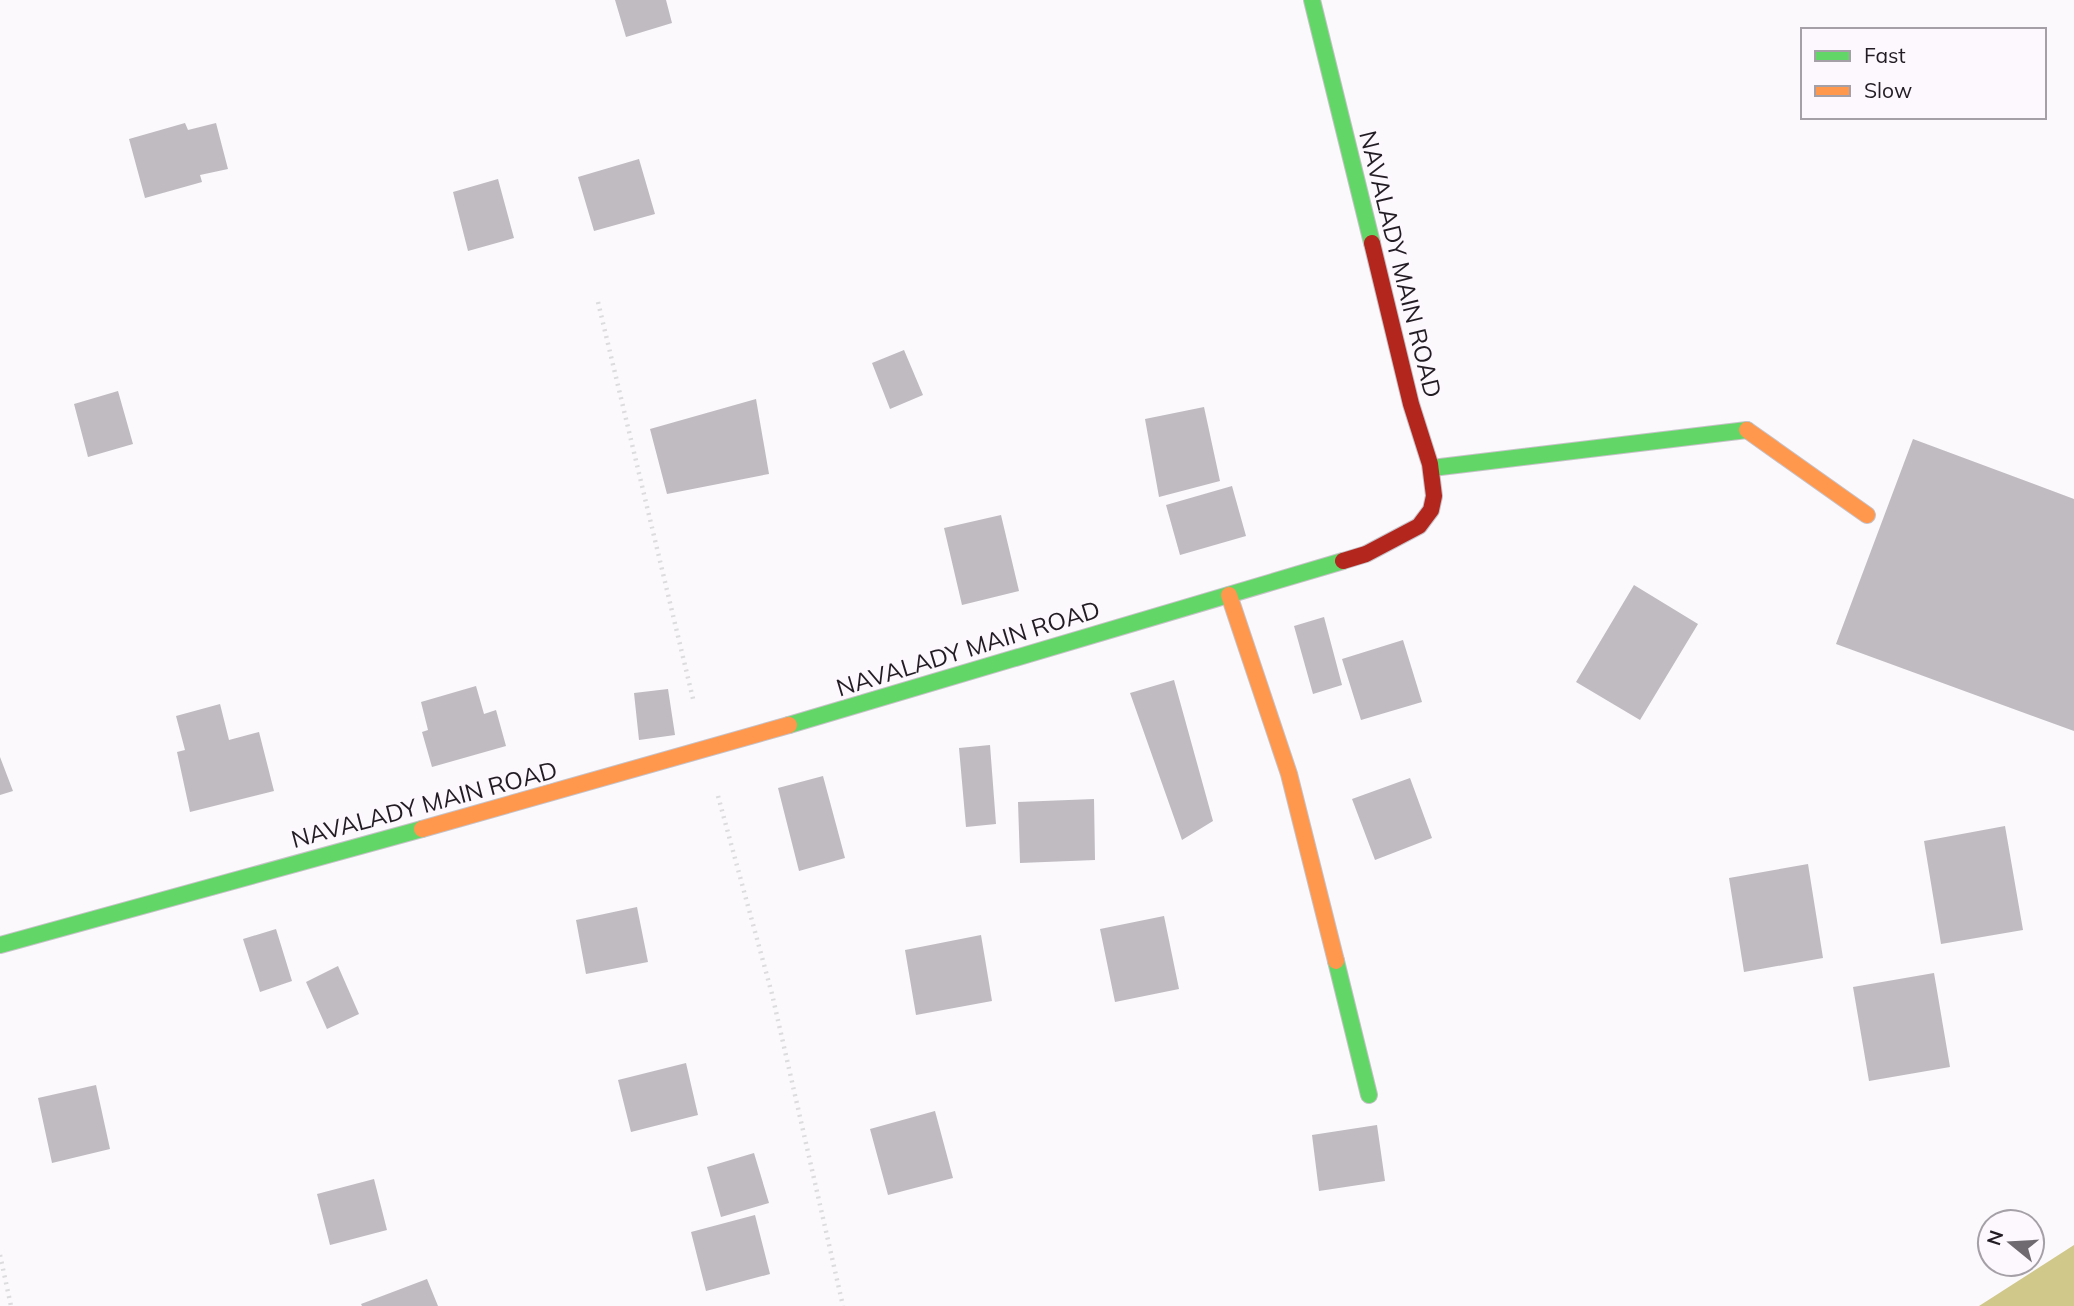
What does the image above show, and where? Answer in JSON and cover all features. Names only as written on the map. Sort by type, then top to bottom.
[{"type":"street","name":"NAVALADY MAIN ROAD","points":[[0,945],[706,750],[1366,554],[1424,521],[1431,506],[1432,468],[1411,404],[1312,0]]},
{"type":"street","points":[[1432,468],[1747,430],[1867,514]]},
{"type":"street","points":[[1229,594],[1289,774],[1369,1095]]},
{"type":"path","points":[[598,302],[706,750],[772,994],[843,1306]]},
{"type":"path","points":[[0,1255],[11,1306]]},
{"type":"shaded area","points":[[2074,1245],[2074,1306],[1979,1306],[2023,1278],[2046,1278],[2046,1263]]},
{"type":"building","points":[[615,0],[666,0],[672,23],[626,37]]},
{"type":"building","points":[[185,123],[188,130],[216,123],[228,169],[200,175],[202,182],[145,198],[129,139]]},
{"type":"building","points":[[639,159],[655,214],[594,231],[578,177]]},
{"type":"building","points":[[498,179],[514,238],[468,251],[453,192]]},
{"type":"building","points":[[904,350],[923,395],[890,409],[872,363]]},
{"type":"building","points":[[118,391],[133,444],[88,457],[74,404]]},
{"type":"building","points":[[756,399],[769,474],[667,494],[650,429]]},
{"type":"building","points":[[1204,407],[1220,481],[1159,497],[1145,419]]},
{"type":"building","points":[[1913,439],[2074,499],[2074,731],[1836,644]]},
{"type":"building","points":[[1232,486],[1246,536],[1180,555],[1166,505]]},
{"type":"building","points":[[1001,515],[1019,591],[962,605],[944,528]]},
{"type":"building","points":[[1634,585],[1698,624],[1640,720],[1576,682]]},
{"type":"building","points":[[1324,617],[1342,685],[1313,694],[1294,626]]},
{"type":"building","points":[[1403,640],[1422,702],[1361,720],[1342,659]]},
{"type":"building","points":[[1174,680],[1213,821],[1182,840],[1130,693]]},
{"type":"building","points":[[476,686],[484,714],[496,710],[506,746],[432,767],[422,732],[428,730],[421,702]]},
{"type":"building","points":[[668,689],[675,735],[639,740],[634,693]]},
{"type":"building","points":[[220,704],[229,740],[259,732],[274,791],[190,812],[177,752],[185,750],[176,716]]},
{"type":"building","points":[[990,745],[996,824],[966,827],[959,748]]},
{"type":"building","points":[[0,757],[13,791],[0,795]]},
{"type":"building","points":[[823,776],[845,858],[799,871],[778,788]]},
{"type":"building","points":[[1410,778],[1432,838],[1375,860],[1352,799]]},
{"type":"building","points":[[1094,799],[1095,860],[1020,863],[1018,802]]},
{"type":"building","points":[[2005,826],[2023,930],[1941,944],[1924,841]]},
{"type":"building","points":[[1808,864],[1823,958],[1744,972],[1729,878]]},
{"type":"building","points":[[637,907],[648,962],[586,974],[576,920]]},
{"type":"building","points":[[1164,916],[1179,989],[1115,1002],[1100,929]]},
{"type":"building","points":[[276,929],[292,981],[260,992],[243,939]]},
{"type":"building","points":[[981,935],[992,1001],[916,1015],[905,950]]},
{"type":"building","points":[[338,966],[359,1014],[327,1029],[306,982]]},
{"type":"building","points":[[1934,973],[1950,1067],[1869,1081],[1853,987]]},
{"type":"building","points":[[686,1063],[698,1115],[631,1132],[618,1080]]},
{"type":"building","points":[[96,1085],[110,1149],[52,1163],[38,1098]]},
{"type":"building","points":[[935,1111],[953,1178],[888,1195],[870,1129]]},
{"type":"building","points":[[1377,1125],[1385,1181],[1319,1191],[1312,1135]]},
{"type":"building","points":[[754,1153],[769,1203],[721,1217],[707,1167]]},
{"type":"building","points":[[374,1179],[387,1230],[330,1245],[317,1194]]},
{"type":"building","points":[[755,1215],[770,1274],[706,1291],[691,1232]]},
{"type":"building","points":[[427,1279],[438,1306],[361,1304]]},
{"type":"traffic: fast","points":[[1312,0],[1372,243]]},
{"type":"traffic: fast","points":[[1432,468],[1747,430]]},
{"type":"traffic: fast","points":[[789,725],[1343,561]]},
{"type":"traffic: fast","points":[[0,945],[422,829]]},
{"type":"traffic: fast","points":[[1336,961],[1369,1095]]},
{"type":"traffic: slow","points":[[1747,430],[1867,515]]},
{"type":"traffic: slow","points":[[1229,595],[1289,774],[1336,961]]},
{"type":"traffic: slow","points":[[422,829],[789,725]]},
{"type":"traffic: jam","points":[[1343,561],[1366,554],[1419,526],[1431,510],[1434,496],[1430,464],[1411,404],[1372,243]]}]
